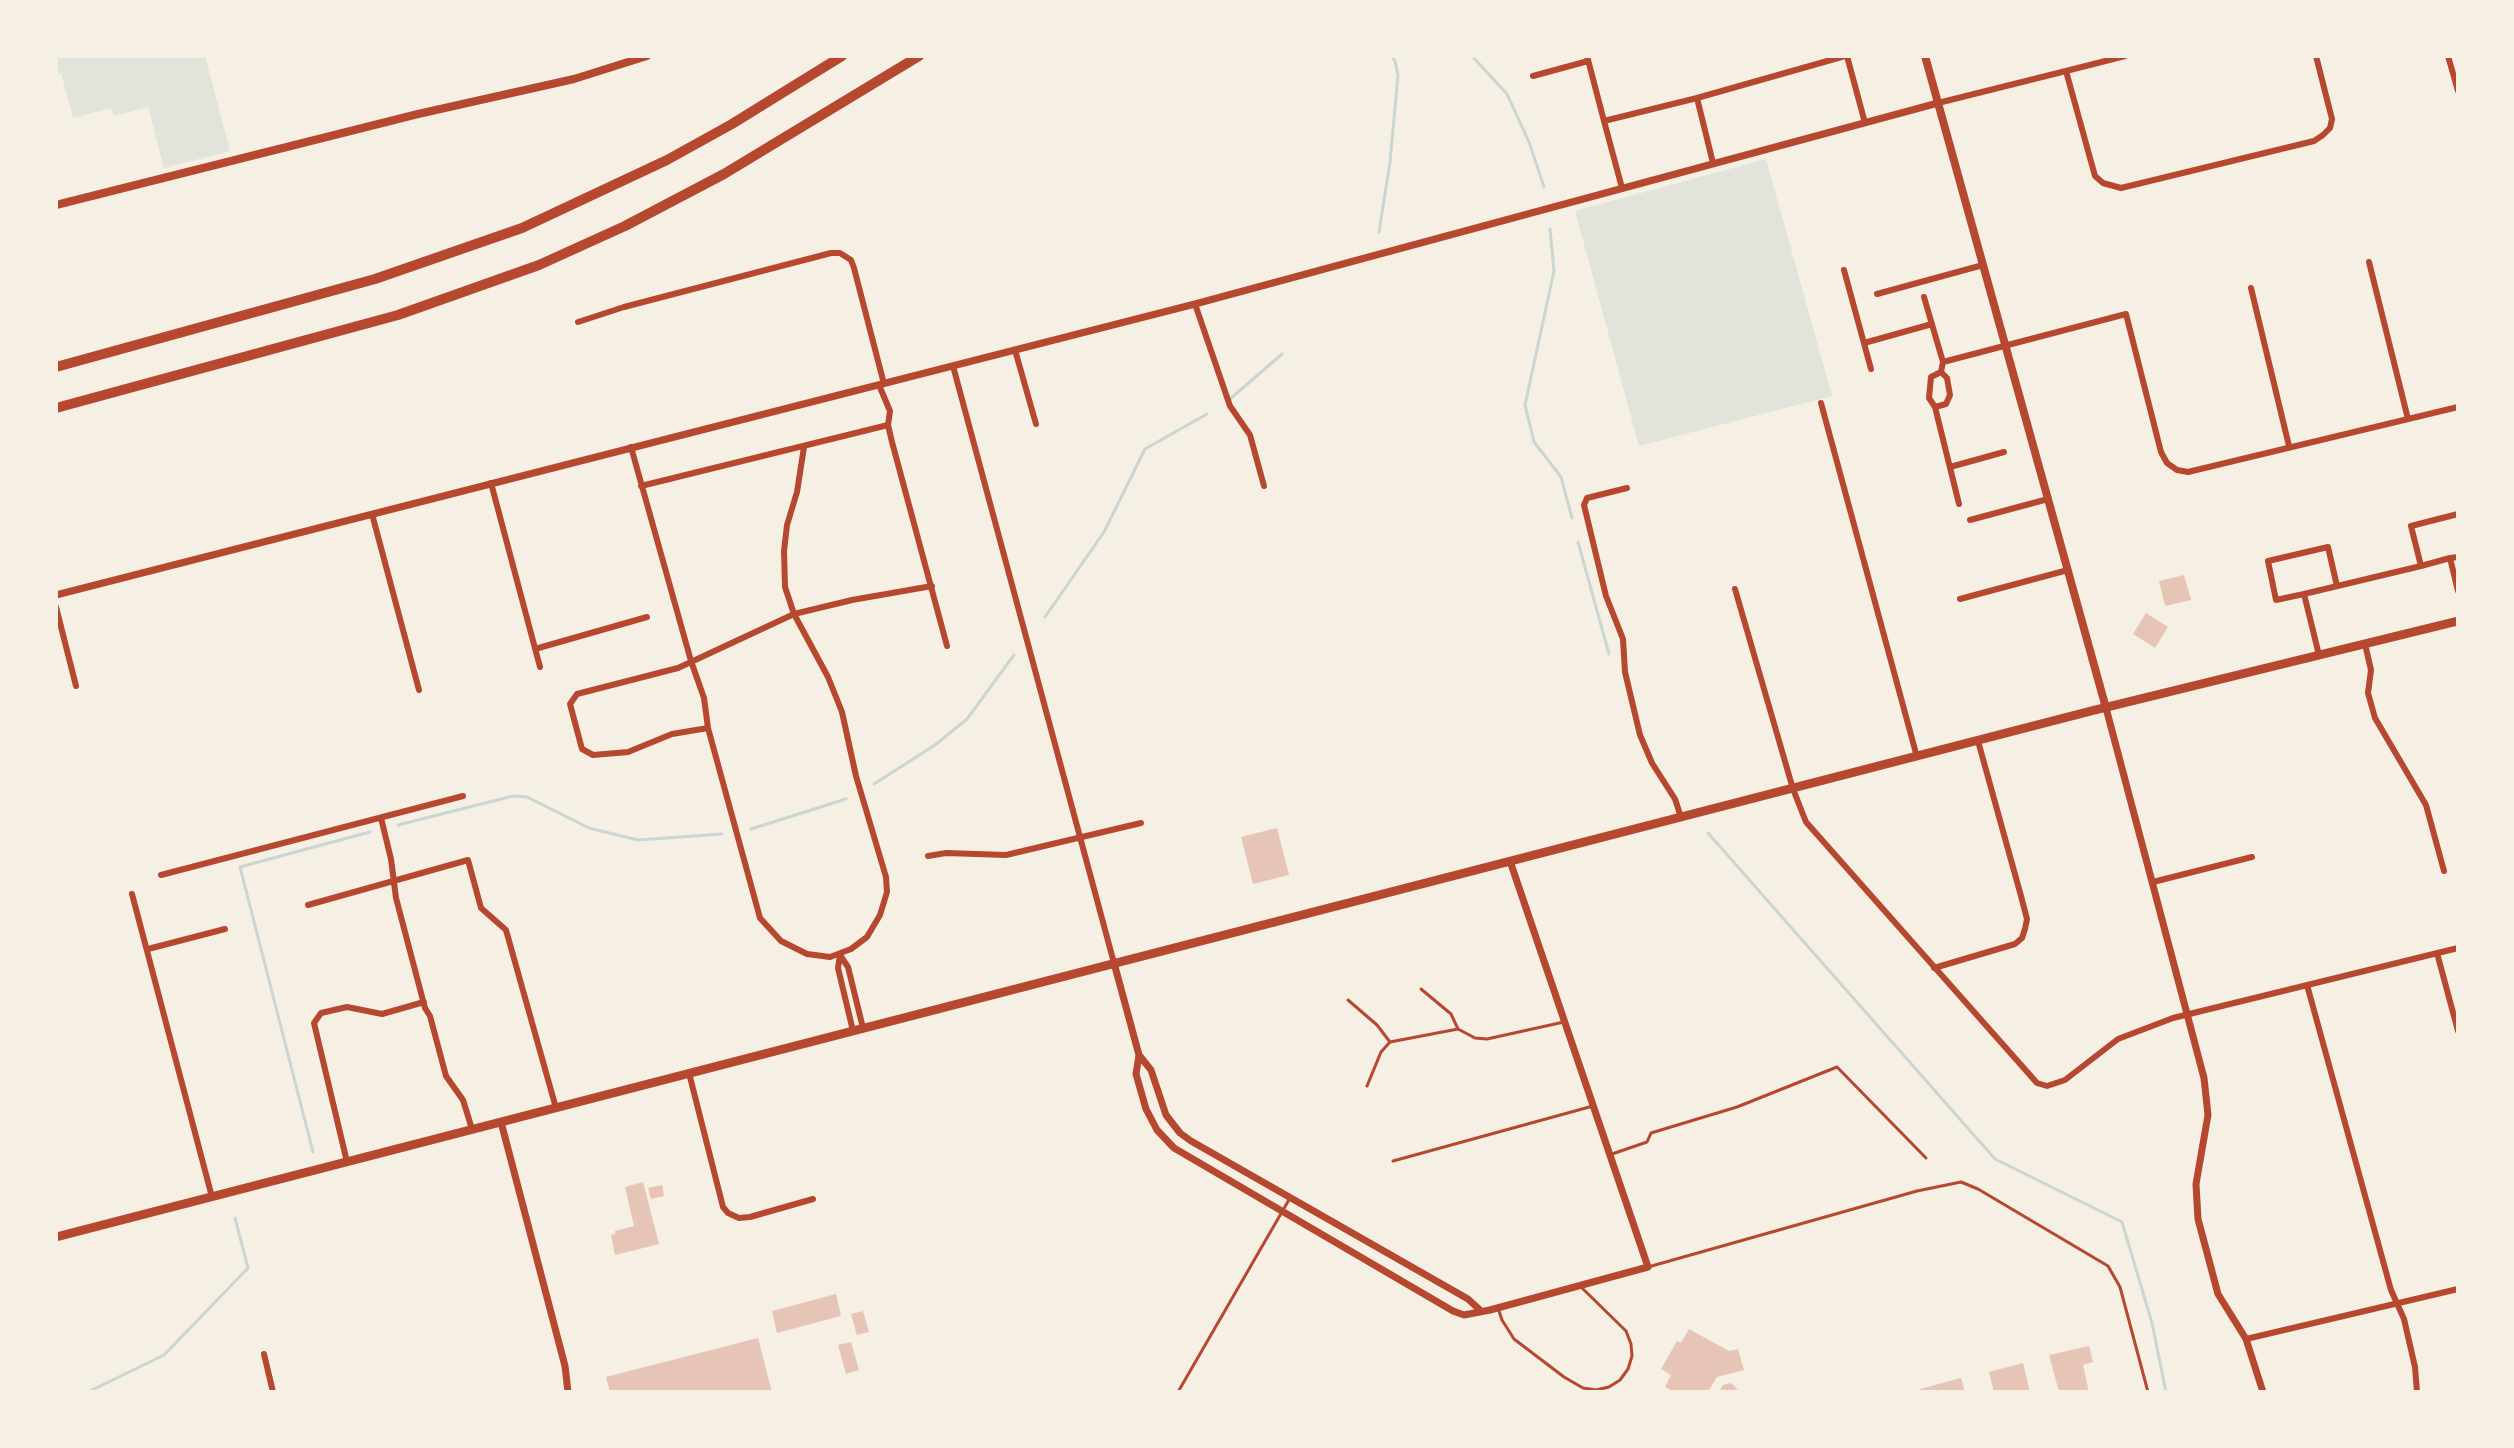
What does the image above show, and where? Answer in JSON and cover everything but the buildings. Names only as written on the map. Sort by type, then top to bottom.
[{"type":"highway","points":[[784,93],[832,56]]},
{"type":"highway","points":[[56,367],[284,306],[482,244],[630,179],[784,93],[842,56]]},
{"type":"highway","points":[[56,408],[368,324],[539,265],[625,226],[724,174],[919,56]]},
{"type":"main road","points":[[56,205],[418,114],[574,79],[647,56]]},
{"type":"main road","points":[[1925,56],[2106,708]]},
{"type":"main road","points":[[56,1237],[2106,708],[2458,621]]},
{"type":"street","points":[[1604,121],[1846,56],[1865,123]]},
{"type":"street","points":[[56,595],[1195,304],[1938,103],[2125,56]]},
{"type":"street","points":[[2066,71],[2095,176],[2103,183],[2121,188],[2314,141],[2323,135],[2330,128],[2332,119],[2316,56]]},
{"type":"street","points":[[2448,56],[2458,91]]},
{"type":"street","points":[[1533,76],[1587,58],[1622,188]]},
{"type":"street","points":[[1697,98],[1713,163]]},
{"type":"street","points":[[578,322],[831,253],[840,253],[851,260],[890,411],[888,425],[947,646]]},
{"type":"street","points":[[2369,262],[2408,419]]},
{"type":"street","points":[[1877,294],[1983,265]]},
{"type":"street","points":[[1844,270],[1871,369]]},
{"type":"street","points":[[2251,288],[2289,446]]},
{"type":"street","points":[[1924,297],[1943,362],[1941,372]]},
{"type":"street","points":[[1195,304],[1230,406],[1250,435],[1264,486]]},
{"type":"street","points":[[1943,362],[2126,314],[2161,452],[2167,463],[2177,470],[2188,472],[2458,407]]},
{"type":"street","points":[[1864,343],[1932,324]]},
{"type":"street","points":[[1015,350],[1036,424]]},
{"type":"street","points":[[953,366],[1139,1055],[1151,1070],[1166,1115],[1191,1141],[1468,1299],[1480,1310]]},
{"type":"street","points":[[1935,407],[1946,404],[1950,395],[1947,378],[1941,372]]},
{"type":"street","points":[[1941,372],[1928,383],[1929,398],[1935,407],[1959,504]]},
{"type":"street","points":[[1821,403],[1917,757]]},
{"type":"street","points":[[641,486],[888,425]]},
{"type":"street","points":[[631,447],[704,698],[708,728],[760,918],[773,935],[799,951],[822,957],[840,955],[858,945],[875,925],[885,902],[886,877],[856,776],[842,712],[828,677],[794,614],[785,587],[784,551],[804,447]]},
{"type":"street","points":[[1950,467],[2004,452]]},
{"type":"street","points":[[491,483],[540,667]]},
{"type":"street","points":[[1627,488],[1587,498],[1584,505],[1606,596],[1623,639],[1625,672],[1640,735],[1652,763],[1675,799],[1681,817]]},
{"type":"street","points":[[1970,520],[2048,499]]},
{"type":"street","points":[[372,514],[419,690]]},
{"type":"street","points":[[2421,566],[2411,526],[2458,514]]},
{"type":"street","points":[[2337,586],[2328,547],[2268,561],[2276,600],[2304,594],[2454,558],[2458,591]]},
{"type":"street","points":[[1960,599],[2068,570]]},
{"type":"street","points":[[708,728],[672,734],[628,752],[593,755],[582,749],[570,704],[577,694],[672,670],[794,614],[932,586]]},
{"type":"street","points":[[1735,589],[1793,789],[1806,822],[2030,1077],[2047,1086],[2073,1075],[2118,1039],[2188,1014],[2458,948]]},
{"type":"street","points":[[2304,594],[2319,655]]},
{"type":"street","points":[[56,607],[76,686]]},
{"type":"street","points":[[535,649],[647,617]]},
{"type":"street","points":[[2365,644],[2371,670],[2368,693],[2375,718],[2426,805],[2444,871]]},
{"type":"street","points":[[2106,708],[2207,1096],[2208,1115],[2196,1184],[2198,1219],[2218,1294],[2246,1339],[2263,1392]]},
{"type":"street","points":[[1934,968],[2006,948],[2022,938],[2027,919],[1978,741]]},
{"type":"street","points":[[161,875],[463,796]]},
{"type":"street","points":[[381,818],[406,939],[424,1002],[446,1076],[463,1100],[472,1129]]},
{"type":"street","points":[[928,856],[946,853],[1006,855],[1141,823]]},
{"type":"street","points":[[2153,882],[2252,857]]},
{"type":"street","points":[[308,905],[468,860],[481,908],[506,930],[556,1108]]},
{"type":"street","points":[[1139,1055],[1136,1074],[1146,1109],[1164,1139],[1192,1160],[1453,1311],[1464,1315],[1498,1308],[1648,1267],[1510,861]]},
{"type":"street","points":[[132,894],[212,1197]]},
{"type":"street","points":[[148,949],[225,929]]},
{"type":"street","points":[[2437,953],[2458,1031]]},
{"type":"street","points":[[840,955],[838,968],[858,1030]]},
{"type":"street","points":[[2307,985],[2391,1290],[2398,1304],[2415,1367],[2417,1392]]},
{"type":"street","points":[[347,1162],[314,1023],[321,1013],[347,1007],[382,1014],[424,1002]]},
{"type":"street","points":[[689,1073],[723,1207],[728,1213],[739,1218],[750,1217],[813,1199]]},
{"type":"street","points":[[501,1122],[565,1366],[568,1392]]},
{"type":"street","points":[[2246,1339],[2458,1289]]},
{"type":"street","points":[[264,1354],[273,1392]]},
{"type":"lane","points":[[1421,989],[1451,1014],[1458,1029],[1475,1038],[1487,1039],[1564,1022]]},
{"type":"lane","points":[[1348,1000],[1377,1025],[1390,1042]]},
{"type":"lane","points":[[1367,1086],[1381,1052],[1390,1042],[1458,1029]]},
{"type":"lane","points":[[1609,1155],[1647,1142],[1651,1133],[1737,1107],[1837,1067],[1926,1158]]},
{"type":"lane","points":[[1393,1161],[1593,1106]]},
{"type":"lane","points":[[1648,1267],[1917,1191],[1961,1182],[2108,1266],[2120,1287],[2148,1392]]},
{"type":"lane","points":[[1178,1392],[1290,1197]]},
{"type":"lane","points":[[1498,1308],[1514,1339],[1564,1377],[1583,1388],[1596,1390],[1609,1387],[1620,1380],[1628,1369],[1632,1356],[1631,1344],[1626,1331],[1580,1286]]},
{"type":"shaded area","points":[[56,56],[205,56],[230,151],[164,168],[148,107],[114,116],[111,108],[73,118],[61,73],[56,74]]},
{"type":"shaded area","points":[[1766,159],[1832,396],[1639,446],[1575,211]]},
{"type":"waterway","points":[[1379,232],[1390,162],[1398,75],[1392,56]]},
{"type":"waterway","points":[[1472,56],[1507,94],[1529,142],[1544,187]]},
{"type":"waterway","points":[[1550,229],[1554,271],[1525,405],[1534,442],[1561,477],[1572,518]]},
{"type":"waterway","points":[[1230,399],[1282,354]]},
{"type":"waterway","points":[[1045,617],[1104,532],[1145,449],[1207,414]]},
{"type":"waterway","points":[[1578,542],[1609,654]]},
{"type":"waterway","points":[[874,784],[935,745],[967,719],[1014,655]]},
{"type":"waterway","points":[[398,825],[513,796],[527,797],[589,828],[638,840],[722,834]]},
{"type":"waterway","points":[[751,829],[846,799]]},
{"type":"waterway","points":[[313,1152],[240,867],[370,832]]},
{"type":"waterway","points":[[1708,833],[1995,1159],[2122,1222],[2152,1323],[2166,1392]]},
{"type":"waterway","points":[[88,1392],[164,1355],[248,1268],[235,1218]]}]
